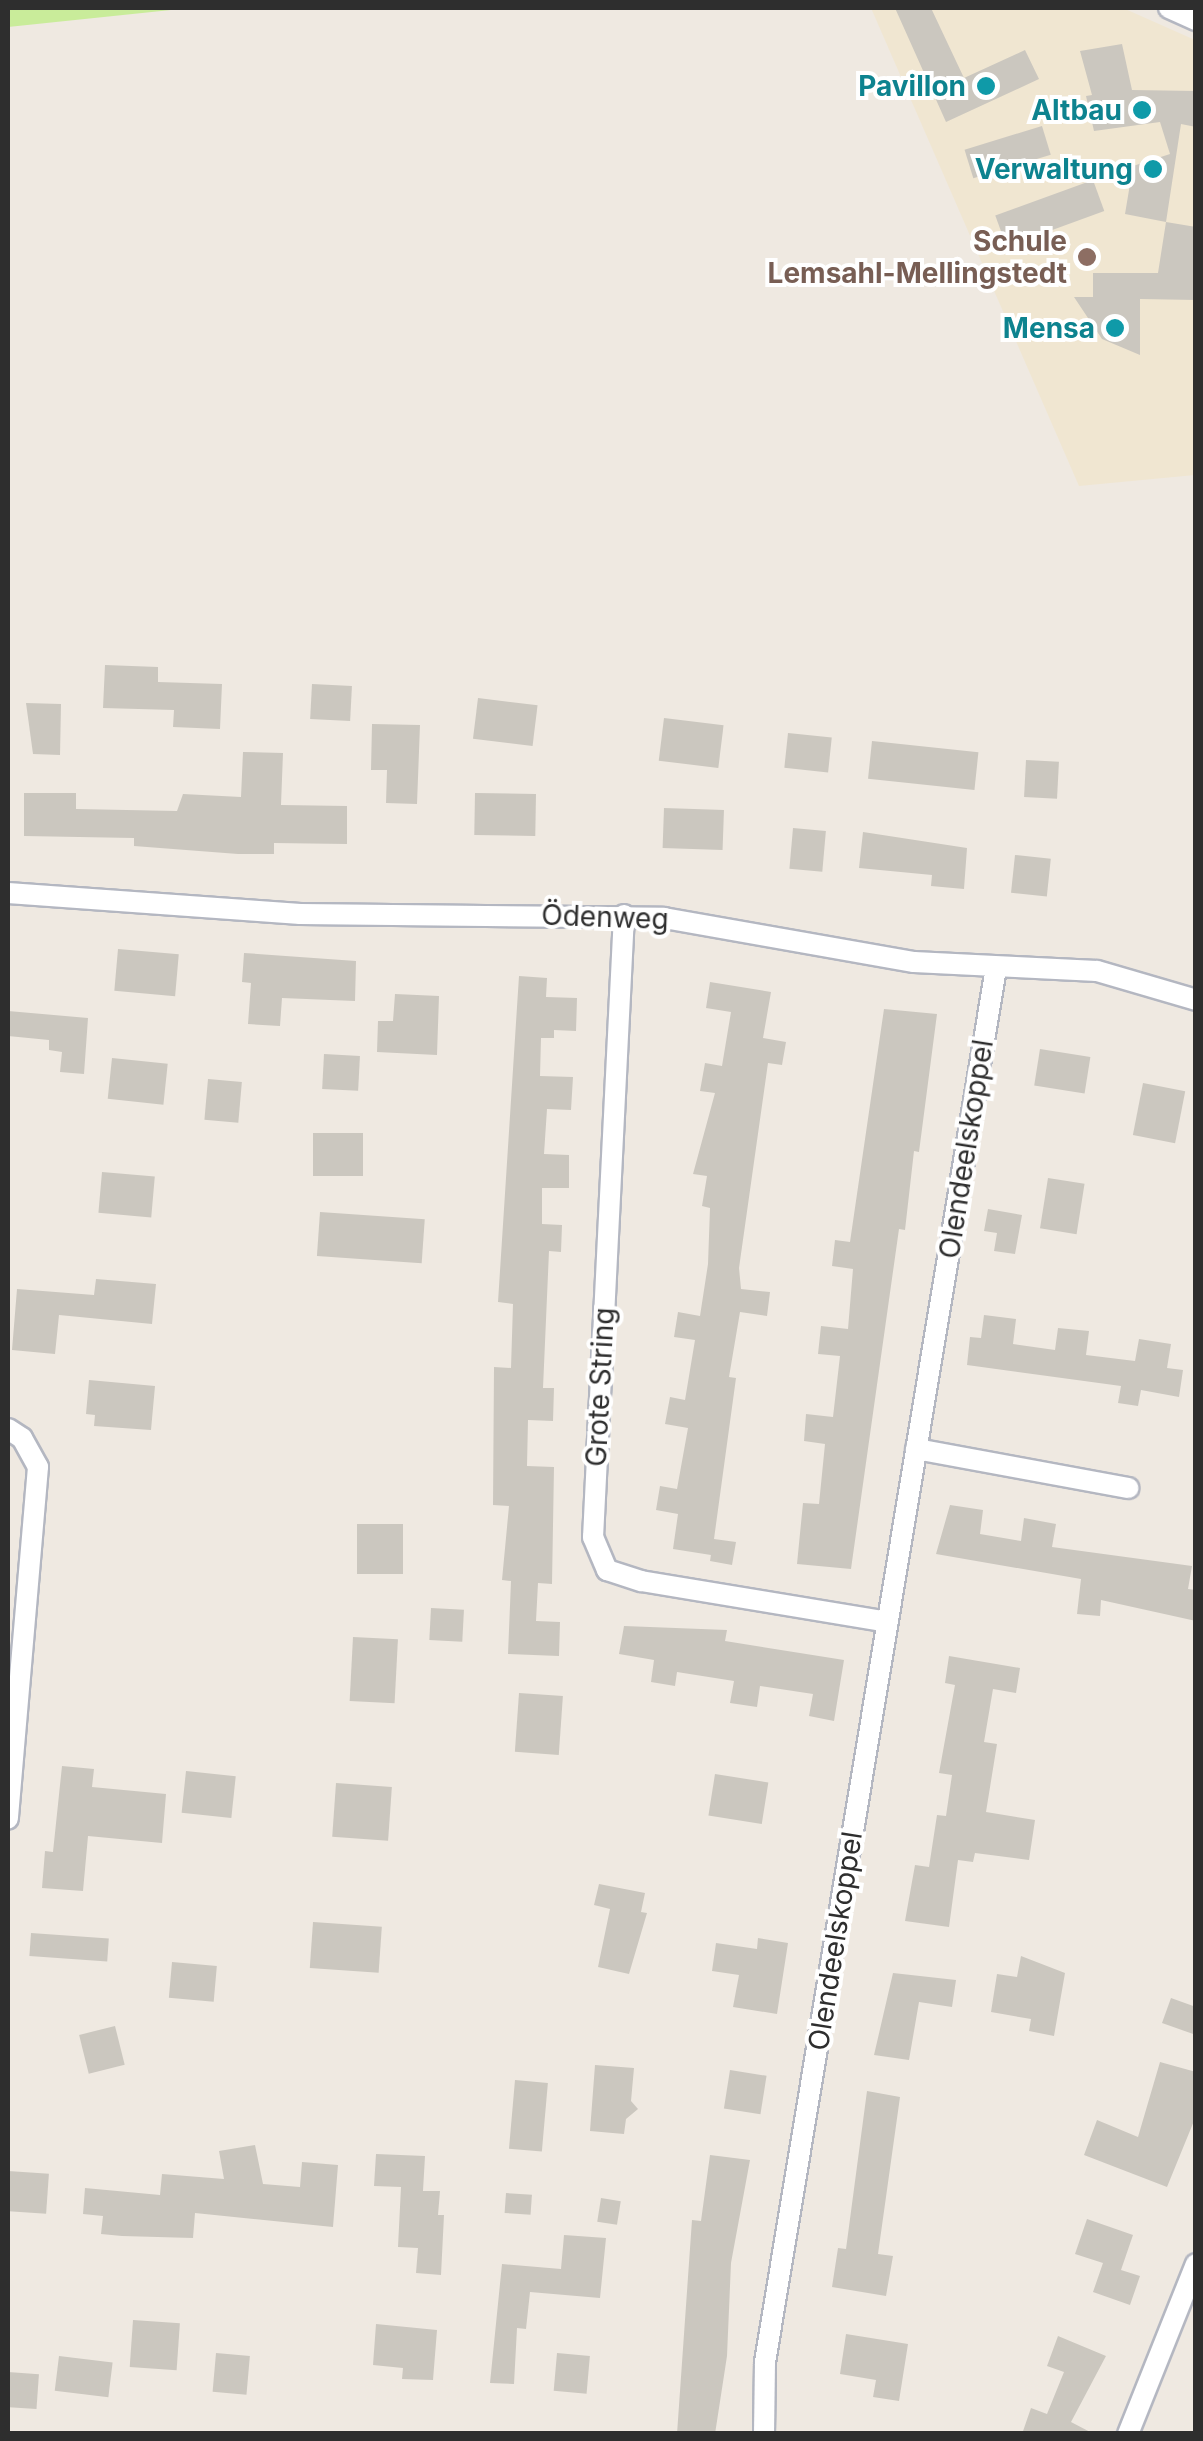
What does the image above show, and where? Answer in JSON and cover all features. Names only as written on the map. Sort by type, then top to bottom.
[{"type":"street","points":[[1169,8],[1196,20]]},
{"type":"street","name":"Ödenweg","points":[[8,893],[300,914],[624,915],[713,924],[844,953],[996,968],[1096,971],[1196,1000]]},
{"type":"street","name":"Grote String","points":[[624,915],[594,1538],[607,1570],[641,1580],[888,1622]]},
{"type":"street","name":"Olendeelskoppel","points":[[764,2434],[766,2362],[996,968]]},
{"type":"street","points":[[8,1429],[22,1438],[38,1466],[8,1818]]},
{"type":"street","points":[[916,1449],[1128,1488]]},
{"type":"street","points":[[1128,2434],[1196,2264]]},
{"type":"shaded area","name":"Schule Lemsahl-Mellingstedt","points":[[871,8],[1123,8],[1195,40],[1195,475],[1079,486]]},
{"type":"green space","points":[[8,8],[190,8],[8,27]]},
{"type":"building","points":[[895,8],[931,8],[964,78],[1025,50],[1039,79],[946,122]]},
{"type":"building","points":[[1122,44],[1132,90],[1196,91],[1196,127],[1181,124],[1166,222],[1125,214],[1133,166],[1170,154],[1160,122],[1094,131],[1086,96],[1092,95],[1080,51]]},
{"type":"building","name":"Pavillon","points":[[1042,126],[1051,155],[973,178],[965,150]]},
{"type":"building","points":[[1093,180],[1104,211],[1007,247],[995,216]]},
{"type":"building","points":[[1166,222],[1196,227],[1196,300],[1140,299],[1140,355],[1102,339],[1074,297],[1093,297],[1093,273],[1158,273]]},
{"type":"building","points":[[105,665],[158,667],[158,682],[222,684],[220,729],[173,727],[174,710],[103,708]]},
{"type":"building","points":[[312,684],[352,686],[350,721],[310,719]]},
{"type":"building","points":[[478,698],[538,705],[533,746],[473,739]]},
{"type":"building","points":[[26,703],[61,704],[60,755],[33,754]]},
{"type":"building","points":[[664,718],[724,725],[718,768],[659,761]]},
{"type":"building","points":[[372,724],[420,725],[417,804],[386,803],[387,770],[371,770]]},
{"type":"building","points":[[788,733],[832,738],[828,772],[784,768]]},
{"type":"building","points":[[872,741],[978,752],[974,790],[868,779]]},
{"type":"building","points":[[243,752],[283,753],[281,805],[347,806],[347,844],[274,843],[274,854],[238,854],[134,846],[134,838],[24,836],[24,793],[76,793],[76,809],[177,811],[183,794],[241,797]]},
{"type":"building","points":[[1026,760],[1059,762],[1057,799],[1024,797]]},
{"type":"building","points":[[475,793],[536,794],[535,836],[474,835]]},
{"type":"building","points":[[664,808],[724,810],[723,850],[663,848]]},
{"type":"building","points":[[793,828],[826,831],[822,872],[789,869]]},
{"type":"building","points":[[863,832],[967,848],[964,889],[931,886],[932,875],[859,868]]},
{"type":"building","points":[[1015,855],[1051,859],[1047,897],[1011,893]]},
{"type":"building","points":[[118,949],[179,954],[175,996],[114,991]]},
{"type":"building","points":[[244,953],[356,961],[355,1001],[282,998],[280,1026],[248,1024],[251,983],[242,982]]},
{"type":"building","points":[[519,976],[547,978],[546,997],[577,998],[576,1031],[554,1030],[554,1038],[541,1038],[540,1076],[573,1077],[571,1110],[547,1109],[544,1154],[569,1155],[569,1188],[542,1188],[542,1224],[562,1225],[561,1252],[549,1251],[543,1388],[554,1388],[553,1421],[528,1420],[527,1466],[554,1467],[552,1584],[538,1583],[536,1621],[560,1622],[559,1656],[508,1654],[511,1581],[502,1580],[509,1506],[493,1505],[494,1367],[511,1368],[513,1304],[498,1302]]},
{"type":"building","points":[[710,982],[771,992],[763,1038],[786,1042],[782,1065],[768,1063],[739,1268],[741,1289],[770,1292],[767,1316],[740,1312],[729,1377],[736,1378],[714,1539],[736,1542],[732,1565],[710,1561],[711,1555],[673,1549],[678,1514],[656,1510],[660,1486],[677,1489],[688,1428],[665,1424],[670,1397],[685,1400],[695,1340],[674,1337],[678,1312],[700,1316],[708,1264],[710,1208],[702,1206],[707,1176],[693,1174],[715,1093],[700,1091],[705,1063],[722,1066],[731,1012],[706,1008]]},
{"type":"building","points":[[395,994],[439,996],[437,1055],[377,1052],[378,1021],[393,1021]]},
{"type":"building","points":[[884,1009],[937,1014],[919,1152],[914,1151],[905,1230],[899,1229],[851,1569],[797,1564],[803,1503],[819,1504],[825,1444],[804,1441],[806,1414],[833,1417],[840,1356],[818,1354],[821,1326],[848,1329],[853,1269],[832,1266],[835,1240],[850,1242]]},
{"type":"building","points":[[8,1011],[88,1018],[84,1074],[60,1072],[62,1052],[49,1050],[49,1040],[8,1036]]},
{"type":"building","points":[[1040,1049],[1090,1057],[1085,1094],[1034,1086]]},
{"type":"building","points":[[324,1054],[360,1056],[358,1091],[322,1089]]},
{"type":"building","points":[[112,1058],[168,1064],[163,1105],[108,1099]]},
{"type":"building","points":[[208,1079],[242,1082],[238,1123],[204,1120]]},
{"type":"building","points":[[1143,1083],[1185,1091],[1175,1143],[1133,1135]]},
{"type":"building","points":[[313,1133],[363,1133],[363,1176],[313,1176]]},
{"type":"building","points":[[102,1172],[155,1177],[151,1217],[98,1213]]},
{"type":"building","points":[[1048,1178],[1085,1184],[1077,1234],[1040,1228]]},
{"type":"building","points":[[988,1209],[1022,1215],[1015,1254],[994,1251],[997,1233],[984,1231]]},
{"type":"building","points":[[320,1212],[425,1219],[422,1263],[317,1256]]},
{"type":"building","points":[[96,1279],[156,1284],[152,1324],[59,1315],[55,1354],[12,1350],[17,1289],[94,1295]]},
{"type":"building","points":[[984,1315],[1016,1319],[1013,1344],[1055,1350],[1058,1328],[1089,1331],[1086,1355],[1135,1361],[1139,1339],[1171,1344],[1167,1368],[1183,1370],[1179,1397],[1141,1390],[1138,1406],[1118,1403],[1121,1386],[967,1365],[970,1337],[981,1338]]},
{"type":"building","points":[[89,1380],[155,1386],[151,1430],[94,1426],[95,1415],[86,1414]]},
{"type":"building","points":[[950,1505],[983,1510],[980,1534],[1021,1541],[1024,1518],[1056,1524],[1052,1547],[1192,1566],[1188,1589],[1196,1590],[1196,1621],[1101,1600],[1100,1616],[1077,1614],[1081,1579],[936,1554]]},
{"type":"building","points":[[357,1524],[403,1524],[403,1574],[357,1574]]},
{"type":"building","points":[[431,1608],[464,1610],[462,1642],[429,1640]]},
{"type":"building","points":[[624,1626],[727,1630],[725,1641],[844,1660],[834,1721],[809,1716],[813,1694],[760,1686],[757,1707],[730,1703],[734,1681],[677,1672],[675,1686],[651,1682],[654,1660],[619,1654]]},
{"type":"building","points":[[353,1637],[398,1639],[395,1703],[350,1701]]},
{"type":"building","points":[[949,1656],[1020,1668],[1016,1693],[993,1689],[984,1742],[997,1744],[986,1812],[1035,1820],[1029,1860],[975,1853],[973,1862],[958,1860],[949,1927],[905,1921],[915,1865],[929,1867],[937,1815],[946,1816],[952,1775],[939,1773],[955,1685],[945,1683]]},
{"type":"building","points":[[519,1693],[563,1696],[559,1755],[515,1752]]},
{"type":"building","points":[[62,1766],[94,1769],[92,1787],[166,1794],[162,1843],[88,1836],[83,1891],[42,1888],[45,1851],[53,1852]]},
{"type":"building","points":[[186,1771],[236,1776],[231,1818],[182,1813]]},
{"type":"building","points":[[715,1774],[768,1782],[762,1824],[708,1815]]},
{"type":"building","points":[[336,1783],[392,1787],[388,1841],[332,1837]]},
{"type":"building","points":[[599,1884],[645,1893],[641,1912],[647,1913],[629,1974],[598,1967],[610,1909],[594,1905]]},
{"type":"building","points":[[313,1922],[382,1927],[379,1973],[310,1968]]},
{"type":"building","points":[[31,1933],[109,1938],[107,1961],[29,1956]]},
{"type":"building","points":[[758,1938],[788,1943],[777,2014],[733,2007],[739,1975],[712,1971],[716,1943],[757,1949]]},
{"type":"building","points":[[1021,1956],[1065,1973],[1054,2036],[1029,2031],[1031,2019],[991,2012],[997,1974],[1017,1977]]},
{"type":"building","points":[[172,1962],[217,1966],[214,2002],[169,1998]]},
{"type":"building","points":[[893,1973],[956,1980],[952,2007],[919,2002],[909,2060],[874,2055]]},
{"type":"building","points":[[1171,1998],[1196,2007],[1196,2035],[1162,2023]]},
{"type":"building","points":[[115,2026],[125,2065],[89,2074],[79,2035]]},
{"type":"building","points":[[1160,2062],[1196,2072],[1196,2116],[1167,2187],[1084,2155],[1097,2120],[1138,2137]]},
{"type":"building","points":[[595,2065],[634,2068],[631,2101],[638,2109],[626,2119],[624,2134],[590,2131]]},
{"type":"building","points":[[730,2070],[767,2076],[760,2114],[724,2109]]},
{"type":"building","points":[[515,2080],[548,2083],[542,2152],[509,2149]]},
{"type":"building","points":[[867,2091],[900,2097],[878,2254],[893,2256],[886,2296],[832,2287],[838,2248],[846,2249]]},
{"type":"building","points":[[255,2145],[263,2184],[300,2187],[302,2162],[338,2165],[333,2227],[195,2213],[193,2238],[122,2236],[101,2234],[103,2216],[83,2214],[85,2188],[160,2195],[162,2174],[224,2179],[219,2151]]},
{"type":"building","points":[[376,2154],[425,2156],[423,2191],[440,2191],[438,2215],[444,2215],[441,2275],[416,2273],[418,2248],[398,2247],[401,2187],[374,2186]]},
{"type":"building","points":[[710,2155],[750,2160],[731,2263],[727,2356],[715,2434],[677,2434],[692,2220],[701,2221]]},
{"type":"building","points":[[8,2171],[49,2174],[46,2214],[8,2211]]},
{"type":"building","points":[[506,2193],[532,2195],[531,2215],[505,2213]]},
{"type":"building","points":[[601,2198],[621,2201],[617,2225],[597,2222]]},
{"type":"building","points":[[1087,2219],[1133,2235],[1121,2270],[1140,2276],[1130,2305],[1093,2292],[1103,2263],[1075,2254]]},
{"type":"building","points":[[564,2235],[606,2238],[600,2298],[530,2292],[526,2329],[517,2328],[514,2384],[490,2383],[502,2264],[561,2269]]},
{"type":"building","points":[[133,2320],[180,2323],[177,2370],[130,2367]]},
{"type":"building","points":[[376,2324],[437,2330],[433,2380],[402,2379],[403,2368],[373,2365]]},
{"type":"building","points":[[846,2334],[908,2344],[899,2401],[873,2397],[876,2380],[840,2374]]},
{"type":"building","points":[[1058,2336],[1106,2356],[1071,2422],[1094,2434],[1022,2434],[1031,2408],[1047,2414],[1064,2372],[1047,2366]]},
{"type":"building","points":[[216,2353],[250,2356],[246,2395],[213,2392]]},
{"type":"building","points":[[557,2353],[590,2356],[587,2394],[554,2391]]},
{"type":"building","points":[[59,2356],[113,2363],[108,2397],[55,2391]]},
{"type":"building","points":[[8,2372],[39,2374],[36,2409],[8,2407]]},
{"type":"place","name":"Pavillon","points":[[986,86]]},
{"type":"place","name":"Altbau","points":[[1142,110]]},
{"type":"place","name":"Verwaltung","points":[[1153,169]]},
{"type":"place","name":"Schule Lemsahl-Mellingstedt","points":[[1087,257]]},
{"type":"place","name":"Mensa","points":[[1115,328]]}]
